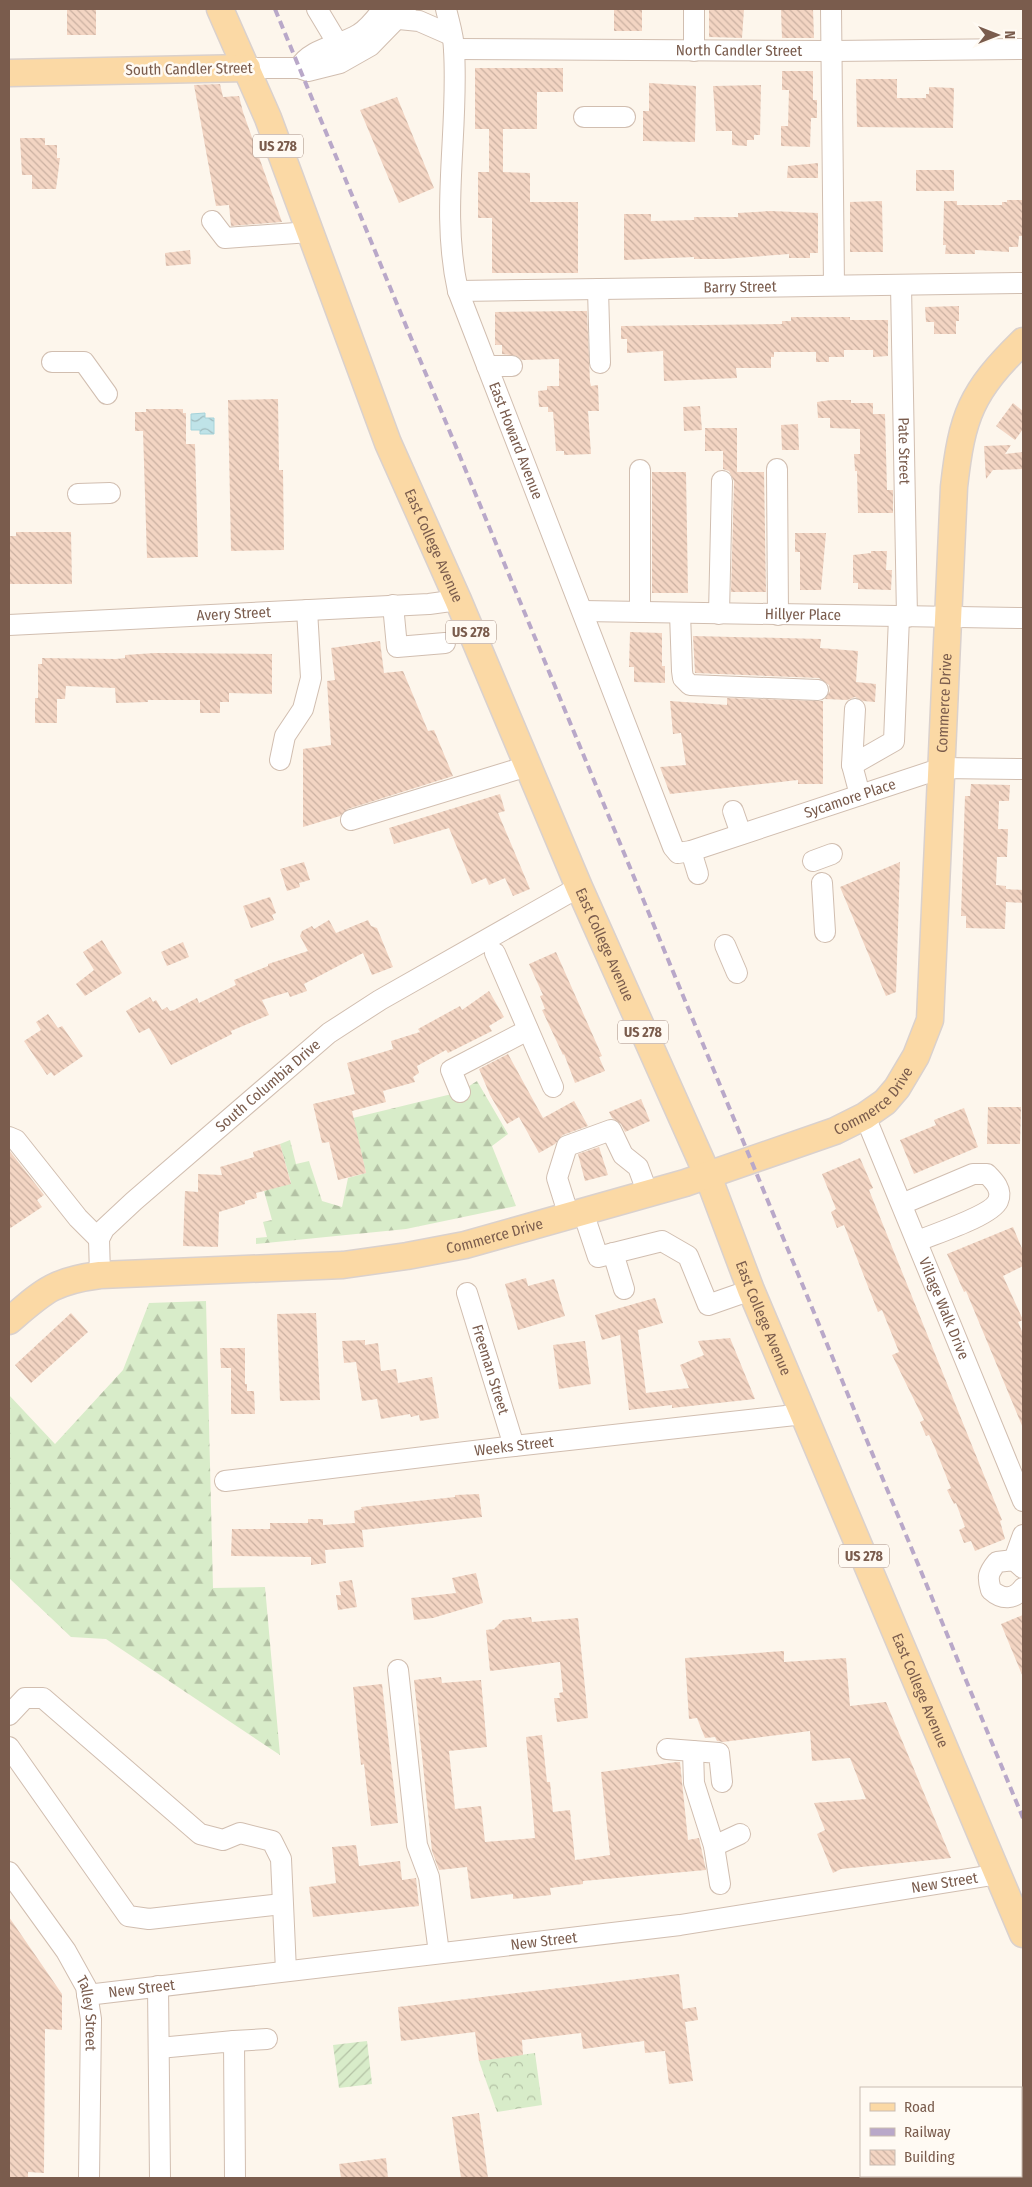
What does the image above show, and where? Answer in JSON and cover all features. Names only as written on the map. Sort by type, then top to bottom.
[{"type":"main road","name":"East College Avenue","points":[[220,9],[268,118],[388,443],[458,600],[579,887],[708,1176],[751,1290],[1023,1934]]},
{"type":"main road","name":"South Candler Street","points":[[9,73],[171,77],[247,68]]},
{"type":"main road","name":"Commerce Drive","points":[[100,1274],[343,1265],[465,1245],[708,1176],[835,1131],[865,1116],[885,1102],[897,1088],[919,1050],[930,1020],[954,487],[963,426],[976,396],[994,370],[1023,341]]},
{"type":"main road","points":[[9,1320],[48,1288],[72,1278],[100,1274]]},
{"type":"street","points":[[317,9],[338,44]]},
{"type":"street","name":"East Howard Avenue","points":[[446,9],[453,42],[450,218],[453,269],[458,291],[673,847],[685,852],[698,874]]},
{"type":"street","points":[[694,9],[694,51]]},
{"type":"street","points":[[831,9],[834,285]]},
{"type":"street","name":"South Candler Street","points":[[247,68],[299,68],[308,71],[340,63],[370,46],[396,12]]},
{"type":"street","points":[[299,68],[304,59],[359,34],[373,22],[396,12],[419,21],[453,42]]},
{"type":"street","name":"North Candler Street","points":[[453,42],[626,56],[694,51],[1023,49]]},
{"type":"street","points":[[584,117],[625,117]]},
{"type":"street","points":[[212,221],[225,238],[310,232]]},
{"type":"street","name":"Barry Street","points":[[458,291],[1023,283]]},
{"type":"street","name":"Pate Street","points":[[852,764],[894,740],[903,617],[901,285]]},
{"type":"street","points":[[598,289],[600,363]]},
{"type":"street","points":[[52,362],[84,362],[107,394]]},
{"type":"street","points":[[487,366],[512,366]]},
{"type":"street","points":[[777,469],[778,615]]},
{"type":"street","points":[[640,470],[640,612]]},
{"type":"street","points":[[719,614],[722,481]]},
{"type":"street","points":[[78,494],[110,493]]},
{"type":"street","name":"Avery Street","points":[[9,625],[392,606],[458,600]]},
{"type":"street","points":[[392,606],[397,647],[445,643]]},
{"type":"street","points":[[280,760],[285,736],[303,708],[310,678],[307,610]]},
{"type":"street","name":"Hillyer Place","points":[[583,611],[1023,618]]},
{"type":"street","points":[[680,613],[682,671],[683,678],[690,684],[818,690]]},
{"type":"street","points":[[855,709],[852,764],[860,795]]},
{"type":"street","points":[[351,820],[528,766]]},
{"type":"street","name":"Sycamore Place","points":[[685,852],[741,834],[773,814],[799,825],[860,795],[942,768],[1023,769]]},
{"type":"street","points":[[733,811],[741,834]]},
{"type":"street","points":[[813,861],[832,854]]},
{"type":"street","points":[[822,883],[825,932]]},
{"type":"street","name":"South Columbia Drive","points":[[99,1239],[104,1229],[134,1201],[329,1033],[380,1000],[579,887]]},
{"type":"street","points":[[726,945],[737,973]]},
{"type":"street","points":[[495,953],[553,1087]]},
{"type":"street","points":[[460,1092],[451,1070],[528,1030]]},
{"type":"street","name":"Village Walk Drive","points":[[865,1116],[1023,1500]]},
{"type":"street","points":[[648,1194],[638,1167],[623,1155],[610,1130],[567,1146],[557,1178],[598,1257],[662,1241],[688,1256],[708,1305],[751,1290]]},
{"type":"street","points":[[9,1137],[16,1140],[78,1218],[99,1239],[100,1274]]},
{"type":"street","points":[[902,1204],[973,1174],[987,1174],[996,1182],[999,1194],[998,1201],[988,1211],[918,1241]]},
{"type":"street","points":[[613,1253],[624,1289]]},
{"type":"street","name":"Freeman Street","points":[[467,1293],[514,1446]]},
{"type":"street","name":"Weeks Street","points":[[226,1481],[514,1446],[804,1414]]},
{"type":"street","points":[[1023,1535],[1019,1564],[997,1562],[989,1572],[988,1578],[991,1590],[1004,1598],[1014,1597],[1023,1588]]},
{"type":"street","points":[[398,1670],[417,1845],[429,1877],[439,1953]]},
{"type":"street","points":[[9,1715],[26,1698],[43,1698],[200,1834],[223,1840],[240,1833],[272,1841],[281,1859],[286,1971]]},
{"type":"street","points":[[9,1747],[128,1916],[149,1919],[282,1904]]},
{"type":"street","points":[[667,1749],[719,1753],[722,1782]]},
{"type":"street","points":[[693,1751],[694,1783],[714,1846],[720,1884]]},
{"type":"street","points":[[714,1846],[740,1834]]},
{"type":"street","name":"Talley Street","points":[[9,1872],[66,1951],[86,1987],[91,2019],[89,2178]]},
{"type":"street","name":"New Street","points":[[87,1995],[680,1925],[999,1874]]},
{"type":"street","points":[[158,1986],[160,2178]]},
{"type":"street","points":[[159,2048],[267,2039]]},
{"type":"street","points":[[234,2041],[235,2178]]},
{"type":"green space","points":[[477,1081],[508,1134],[492,1146],[516,1206],[406,1229],[256,1244],[256,1238],[267,1237],[263,1222],[272,1220],[264,1191],[291,1183],[280,1144],[290,1140],[296,1164],[309,1161],[322,1201],[342,1207],[348,1178],[366,1173],[353,1118],[460,1092]]},
{"type":"green space","points":[[206,1301],[213,1588],[265,1587],[280,1755],[106,1639],[71,1637],[9,1578],[9,1395],[55,1444],[123,1370],[149,1303]]},
{"type":"green space","points":[[367,2041],[372,2084],[339,2088],[333,2045]]},
{"type":"green space","points":[[535,2053],[542,2105],[497,2112],[479,2061]]},
{"type":"water","points":[[205,413],[205,418],[214,418],[214,434],[200,434],[200,430],[191,430],[191,414]]},
{"type":"building","points":[[67,9],[96,9],[96,35],[67,35]]},
{"type":"building","points":[[614,9],[642,9],[642,31],[614,31]]},
{"type":"building","points":[[709,9],[744,9],[742,38],[709,37]]},
{"type":"building","points":[[813,9],[814,38],[782,38],[781,10]]},
{"type":"building","points":[[475,68],[563,68],[563,92],[537,92],[537,129],[503,129],[503,172],[530,173],[530,202],[578,202],[578,273],[492,273],[492,218],[478,218],[478,172],[489,172],[489,129],[475,129]]},
{"type":"building","points":[[782,71],[813,71],[813,100],[817,100],[817,118],[811,118],[810,147],[781,146],[781,126],[788,126],[789,90],[782,90]]},
{"type":"building","points":[[856,79],[897,79],[897,98],[926,98],[926,94],[929,94],[929,87],[954,88],[953,128],[857,127]]},
{"type":"building","points":[[649,83],[696,86],[695,142],[643,141],[643,111],[649,111]]},
{"type":"building","points":[[220,84],[223,97],[239,96],[282,222],[231,226],[229,205],[216,206],[194,85]]},
{"type":"building","points":[[761,85],[760,135],[754,135],[754,140],[747,140],[747,146],[732,145],[732,131],[716,131],[713,86]]},
{"type":"building","points":[[397,97],[434,188],[399,203],[360,110]]},
{"type":"building","points":[[20,138],[45,138],[45,145],[57,145],[57,158],[60,158],[56,189],[32,189],[32,175],[22,175]]},
{"type":"building","points":[[818,163],[818,178],[787,178],[788,166]]},
{"type":"building","points":[[916,170],[954,170],[954,191],[916,191]]},
{"type":"building","points":[[1007,200],[1022,200],[1022,236],[1019,236],[1018,247],[1009,247],[1009,252],[975,250],[975,254],[945,254],[946,245],[943,245],[944,201],[957,201],[957,205],[1002,205],[1002,202],[1007,202]]},
{"type":"building","points":[[882,201],[883,252],[850,252],[850,202]]},
{"type":"building","points":[[770,211],[818,213],[818,253],[810,253],[810,258],[789,258],[789,254],[723,259],[694,259],[694,257],[624,260],[624,214],[651,214],[651,221],[694,220],[694,217],[738,217],[738,213]]},
{"type":"building","points":[[190,250],[191,264],[166,266],[165,253]]},
{"type":"building","points":[[959,306],[959,321],[956,321],[956,334],[934,334],[934,322],[926,322],[925,307]]},
{"type":"building","points":[[587,311],[590,382],[591,386],[598,385],[599,411],[588,411],[591,454],[564,455],[564,451],[556,451],[553,412],[548,412],[548,407],[539,407],[538,391],[547,390],[547,386],[559,386],[559,359],[522,360],[517,356],[502,354],[502,345],[495,345],[495,312]]},
{"type":"building","points":[[791,317],[850,317],[850,320],[888,320],[888,356],[873,357],[873,350],[844,350],[844,357],[829,357],[829,362],[816,362],[816,352],[774,352],[774,357],[771,357],[771,368],[736,368],[737,378],[664,381],[663,351],[627,353],[627,339],[621,339],[621,326],[782,324],[782,321],[791,321]]},
{"type":"building","points":[[278,399],[279,470],[283,470],[284,550],[231,551],[228,400]]},
{"type":"building","points":[[851,400],[851,403],[873,403],[873,414],[885,414],[887,490],[893,490],[893,513],[858,513],[857,471],[855,471],[854,454],[860,454],[860,429],[830,428],[830,418],[818,418],[817,402]]},
{"type":"building","points":[[1013,403],[1023,411],[1023,429],[1015,440],[996,426]]},
{"type":"building","points":[[700,406],[702,430],[684,431],[683,407]]},
{"type":"building","points":[[146,409],[183,409],[183,413],[186,413],[186,444],[195,444],[198,557],[147,558],[143,431],[135,431],[135,412],[146,412]]},
{"type":"building","points":[[798,424],[799,450],[782,450],[781,425]]},
{"type":"building","points":[[705,428],[737,428],[737,472],[764,472],[766,592],[731,592],[734,481],[729,471],[723,469],[723,451],[705,451]]},
{"type":"building","points":[[1011,445],[1005,454],[1023,452],[1023,469],[993,470],[986,479],[984,446]]},
{"type":"building","points":[[652,472],[686,472],[688,593],[652,593]]},
{"type":"building","points":[[16,532],[71,532],[72,584],[9,584],[9,536],[16,536]]},
{"type":"building","points":[[795,533],[826,533],[821,590],[800,590],[800,552],[795,552]]},
{"type":"building","points":[[871,551],[887,551],[886,570],[892,570],[891,590],[858,589],[858,583],[853,583],[853,555],[871,553]]},
{"type":"building","points":[[630,632],[662,633],[662,666],[665,666],[665,683],[634,682],[634,667],[629,667]]},
{"type":"building","points":[[693,636],[821,639],[820,648],[858,651],[856,682],[876,684],[875,702],[863,701],[855,697],[847,700],[825,699],[830,691],[829,685],[819,678],[695,673]]},
{"type":"building","points":[[380,641],[384,673],[403,671],[428,731],[434,730],[453,776],[348,809],[340,816],[303,827],[303,749],[331,745],[327,681],[335,680],[331,648]]},
{"type":"building","points":[[155,653],[272,654],[272,694],[229,693],[229,702],[220,702],[220,713],[200,713],[200,700],[148,700],[148,702],[116,703],[115,688],[66,686],[65,699],[57,699],[57,723],[35,723],[35,698],[38,698],[38,664],[42,664],[42,658],[116,659],[125,658],[125,655]]},
{"type":"building","points":[[727,698],[823,701],[823,784],[798,784],[798,780],[670,794],[660,767],[686,765],[681,733],[673,734],[670,701],[727,705]]},
{"type":"building","points":[[971,784],[1010,785],[1009,801],[999,801],[998,829],[1008,829],[1007,857],[997,857],[996,885],[1006,886],[1006,889],[1023,890],[1023,903],[1006,902],[1005,929],[966,928],[966,916],[961,916],[965,796],[970,796]]},
{"type":"building","points":[[500,794],[505,811],[498,813],[530,889],[513,896],[505,878],[489,885],[486,878],[472,884],[449,828],[394,844],[389,828]]},
{"type":"building","points":[[304,862],[310,880],[299,883],[300,887],[287,891],[280,869]]},
{"type":"building","points":[[900,862],[896,992],[886,996],[840,887]]},
{"type":"building","points":[[270,897],[276,913],[272,915],[274,920],[251,928],[243,906]]},
{"type":"building","points":[[329,920],[336,933],[368,920],[371,926],[377,928],[393,967],[372,975],[363,953],[304,984],[307,991],[290,997],[288,992],[262,1000],[269,1015],[231,1031],[232,1034],[171,1065],[149,1028],[139,1033],[126,1011],[150,997],[153,1002],[156,1000],[162,1010],[167,1007],[170,1011],[197,998],[199,1003],[236,985],[234,980],[268,966],[268,964],[308,951],[300,936],[302,931],[312,926],[314,929]]},
{"type":"building","points":[[102,940],[122,973],[85,996],[76,984],[94,970],[83,952]]},
{"type":"building","points":[[183,942],[189,957],[167,966],[161,952]]},
{"type":"building","points":[[556,952],[602,1056],[599,1057],[605,1071],[575,1083],[564,1054],[542,1010],[545,1009],[540,996],[543,995],[529,964]]},
{"type":"building","points":[[489,991],[504,1017],[489,1026],[492,1031],[448,1053],[446,1050],[417,1066],[419,1073],[413,1077],[415,1082],[383,1091],[386,1102],[352,1111],[366,1173],[338,1180],[329,1142],[322,1143],[313,1104],[355,1094],[347,1063],[393,1049],[391,1041],[420,1032],[418,1029],[460,1006],[462,1010]]},
{"type":"building","points":[[48,1014],[58,1028],[62,1026],[83,1056],[54,1076],[51,1072],[47,1075],[24,1041],[41,1030],[36,1022]]},
{"type":"building","points":[[508,1054],[543,1118],[574,1101],[588,1126],[563,1135],[555,1144],[539,1153],[519,1117],[507,1124],[490,1095],[479,1069]]},
{"type":"building","points":[[641,1099],[650,1121],[625,1132],[621,1124],[612,1118],[609,1112]]},
{"type":"building","points":[[988,1107],[1021,1107],[1020,1144],[987,1144]]},
{"type":"building","points":[[964,1108],[978,1147],[914,1174],[900,1140],[936,1125],[934,1120]]},
{"type":"building","points":[[280,1144],[291,1184],[256,1193],[257,1198],[219,1212],[218,1247],[183,1246],[185,1191],[198,1192],[198,1174],[222,1175],[220,1167],[254,1157],[253,1152]]},
{"type":"building","points":[[599,1147],[608,1175],[585,1181],[578,1154]]},
{"type":"building","points":[[9,1150],[44,1195],[37,1200],[42,1207],[9,1229]]},
{"type":"building","points":[[860,1158],[873,1188],[869,1190],[1002,1520],[1000,1521],[1005,1539],[975,1551],[971,1541],[964,1543],[959,1530],[965,1527],[956,1503],[954,1504],[947,1490],[951,1488],[935,1448],[929,1435],[926,1436],[920,1422],[924,1420],[892,1355],[899,1352],[882,1310],[878,1312],[844,1225],[837,1228],[831,1212],[836,1209],[822,1174]]},
{"type":"building","points":[[1013,1227],[1023,1251],[1023,1266],[1003,1276],[1023,1320],[1018,1322],[1023,1334],[1023,1428],[966,1291],[964,1292],[947,1254]]},
{"type":"building","points":[[526,1278],[528,1286],[554,1279],[565,1316],[518,1330],[505,1284]]},
{"type":"building","points":[[655,1298],[663,1323],[638,1330],[646,1393],[689,1388],[680,1365],[704,1355],[698,1341],[730,1338],[755,1399],[672,1408],[672,1405],[629,1410],[620,1335],[602,1340],[595,1315]]},
{"type":"building","points":[[71,1313],[88,1332],[31,1383],[15,1365]]},
{"type":"building","points":[[316,1313],[320,1400],[280,1401],[277,1314]]},
{"type":"building","points":[[365,1340],[365,1345],[378,1343],[381,1371],[396,1369],[398,1383],[432,1377],[439,1418],[420,1421],[419,1415],[411,1417],[410,1414],[381,1419],[377,1399],[362,1401],[356,1362],[344,1363],[342,1341]]},
{"type":"building","points":[[585,1341],[591,1384],[559,1389],[553,1345]]},
{"type":"building","points":[[220,1348],[245,1348],[245,1384],[247,1384],[247,1391],[254,1391],[255,1414],[231,1414],[231,1368],[221,1368]]},
{"type":"building","points":[[479,1494],[482,1517],[362,1530],[364,1547],[325,1550],[326,1563],[311,1565],[311,1557],[231,1556],[232,1529],[270,1529],[270,1523],[308,1523],[308,1519],[323,1519],[323,1525],[355,1523],[354,1511],[362,1509],[361,1507],[455,1497],[455,1495]]},
{"type":"building","points":[[476,1573],[483,1603],[433,1618],[414,1620],[411,1598],[456,1593],[452,1578]]},
{"type":"building","points":[[352,1580],[357,1607],[338,1610],[336,1595],[341,1595],[339,1582]]},
{"type":"building","points":[[1023,1615],[1023,1677],[1001,1624]]},
{"type":"building","points":[[531,1617],[532,1622],[578,1618],[588,1718],[557,1722],[554,1698],[560,1698],[559,1693],[563,1692],[560,1662],[490,1671],[486,1630],[494,1629],[503,1620]]},
{"type":"building","points":[[784,1651],[784,1662],[846,1658],[850,1706],[886,1702],[951,1858],[841,1869],[833,1873],[817,1834],[825,1830],[814,1803],[866,1799],[850,1758],[812,1761],[810,1731],[723,1742],[717,1741],[715,1737],[705,1738],[697,1718],[689,1719],[685,1658]]},
{"type":"building","points":[[441,1677],[442,1683],[481,1680],[487,1747],[449,1751],[455,1809],[481,1806],[485,1842],[535,1838],[526,1737],[542,1735],[547,1782],[550,1782],[553,1812],[570,1810],[575,1860],[610,1855],[601,1772],[680,1762],[688,1840],[699,1838],[706,1870],[583,1881],[583,1884],[550,1888],[551,1895],[513,1899],[513,1894],[471,1899],[467,1867],[439,1870],[432,1851],[414,1680]]},
{"type":"building","points":[[382,1684],[398,1823],[371,1826],[364,1764],[361,1765],[353,1687]]},
{"type":"building","points":[[356,1845],[359,1866],[400,1861],[402,1880],[416,1878],[419,1906],[313,1917],[309,1887],[336,1883],[332,1847]]},
{"type":"building","points":[[9,1917],[62,1994],[62,2030],[45,2029],[44,2173],[28,2172],[28,2178],[9,2178]]},
{"type":"building","points":[[679,1974],[683,2009],[696,2007],[698,2020],[685,2022],[693,2081],[669,2084],[665,2051],[645,2053],[644,2041],[583,2049],[581,2033],[522,2040],[523,2055],[479,2061],[475,2032],[401,2041],[398,2007]]},
{"type":"building","points":[[479,2113],[488,2178],[461,2178],[452,2117]]},
{"type":"building","points":[[386,2158],[388,2178],[341,2178],[339,2164]]},
{"type":"railway","points":[[275,9],[1023,1818]]}]
